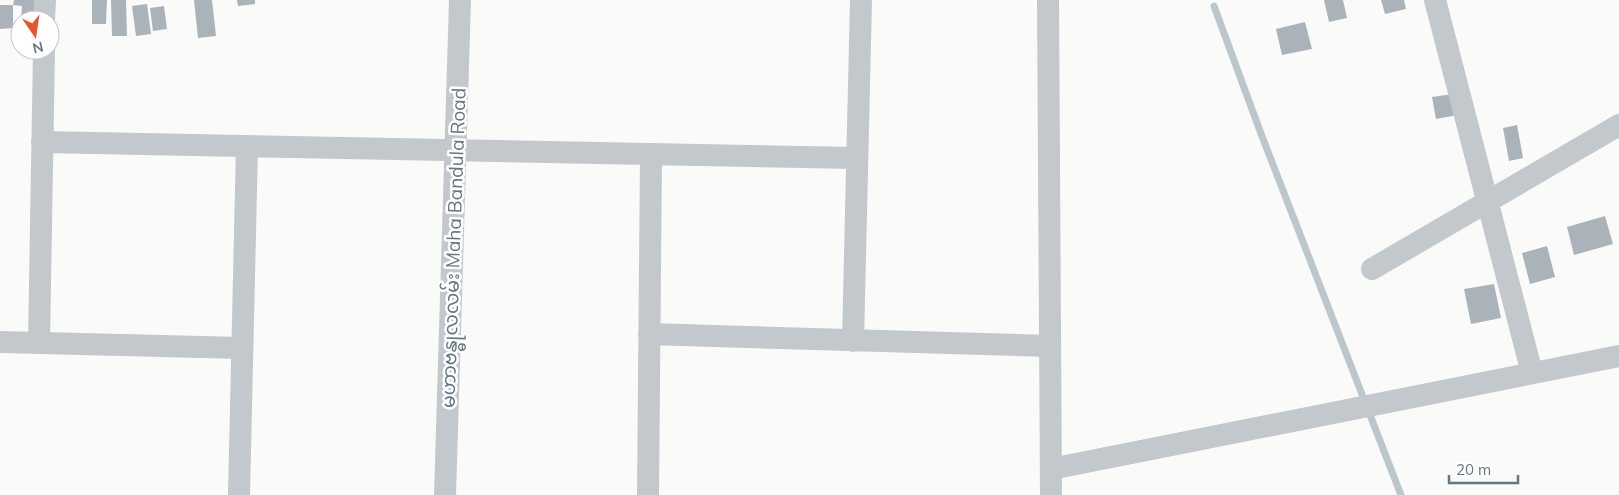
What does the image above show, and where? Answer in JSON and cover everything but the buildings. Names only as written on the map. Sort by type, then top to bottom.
[{"type":"street","name":"မဟာဗန္ဓုလလမ်း Maha Bandula Road","points":[[445,495],[457,150],[460,0]]},
{"type":"street","points":[[853,341],[861,0]]},
{"type":"street","points":[[1048,0],[1051,495]]},
{"type":"street","points":[[1435,0],[1532,373]]},
{"type":"street","points":[[39,343],[44,60]]},
{"type":"street","points":[[1372,269],[1619,125]]},
{"type":"street","points":[[42,142],[856,158]]},
{"type":"street","points":[[239,495],[247,146]]},
{"type":"street","points":[[648,495],[651,154]]},
{"type":"street","points":[[649,334],[1050,346]]},
{"type":"street","points":[[0,342],[242,348]]},
{"type":"street","points":[[1051,469],[1619,356]]},
{"type":"waterway","points":[[1214,6],[1260,131],[1401,495]]}]
